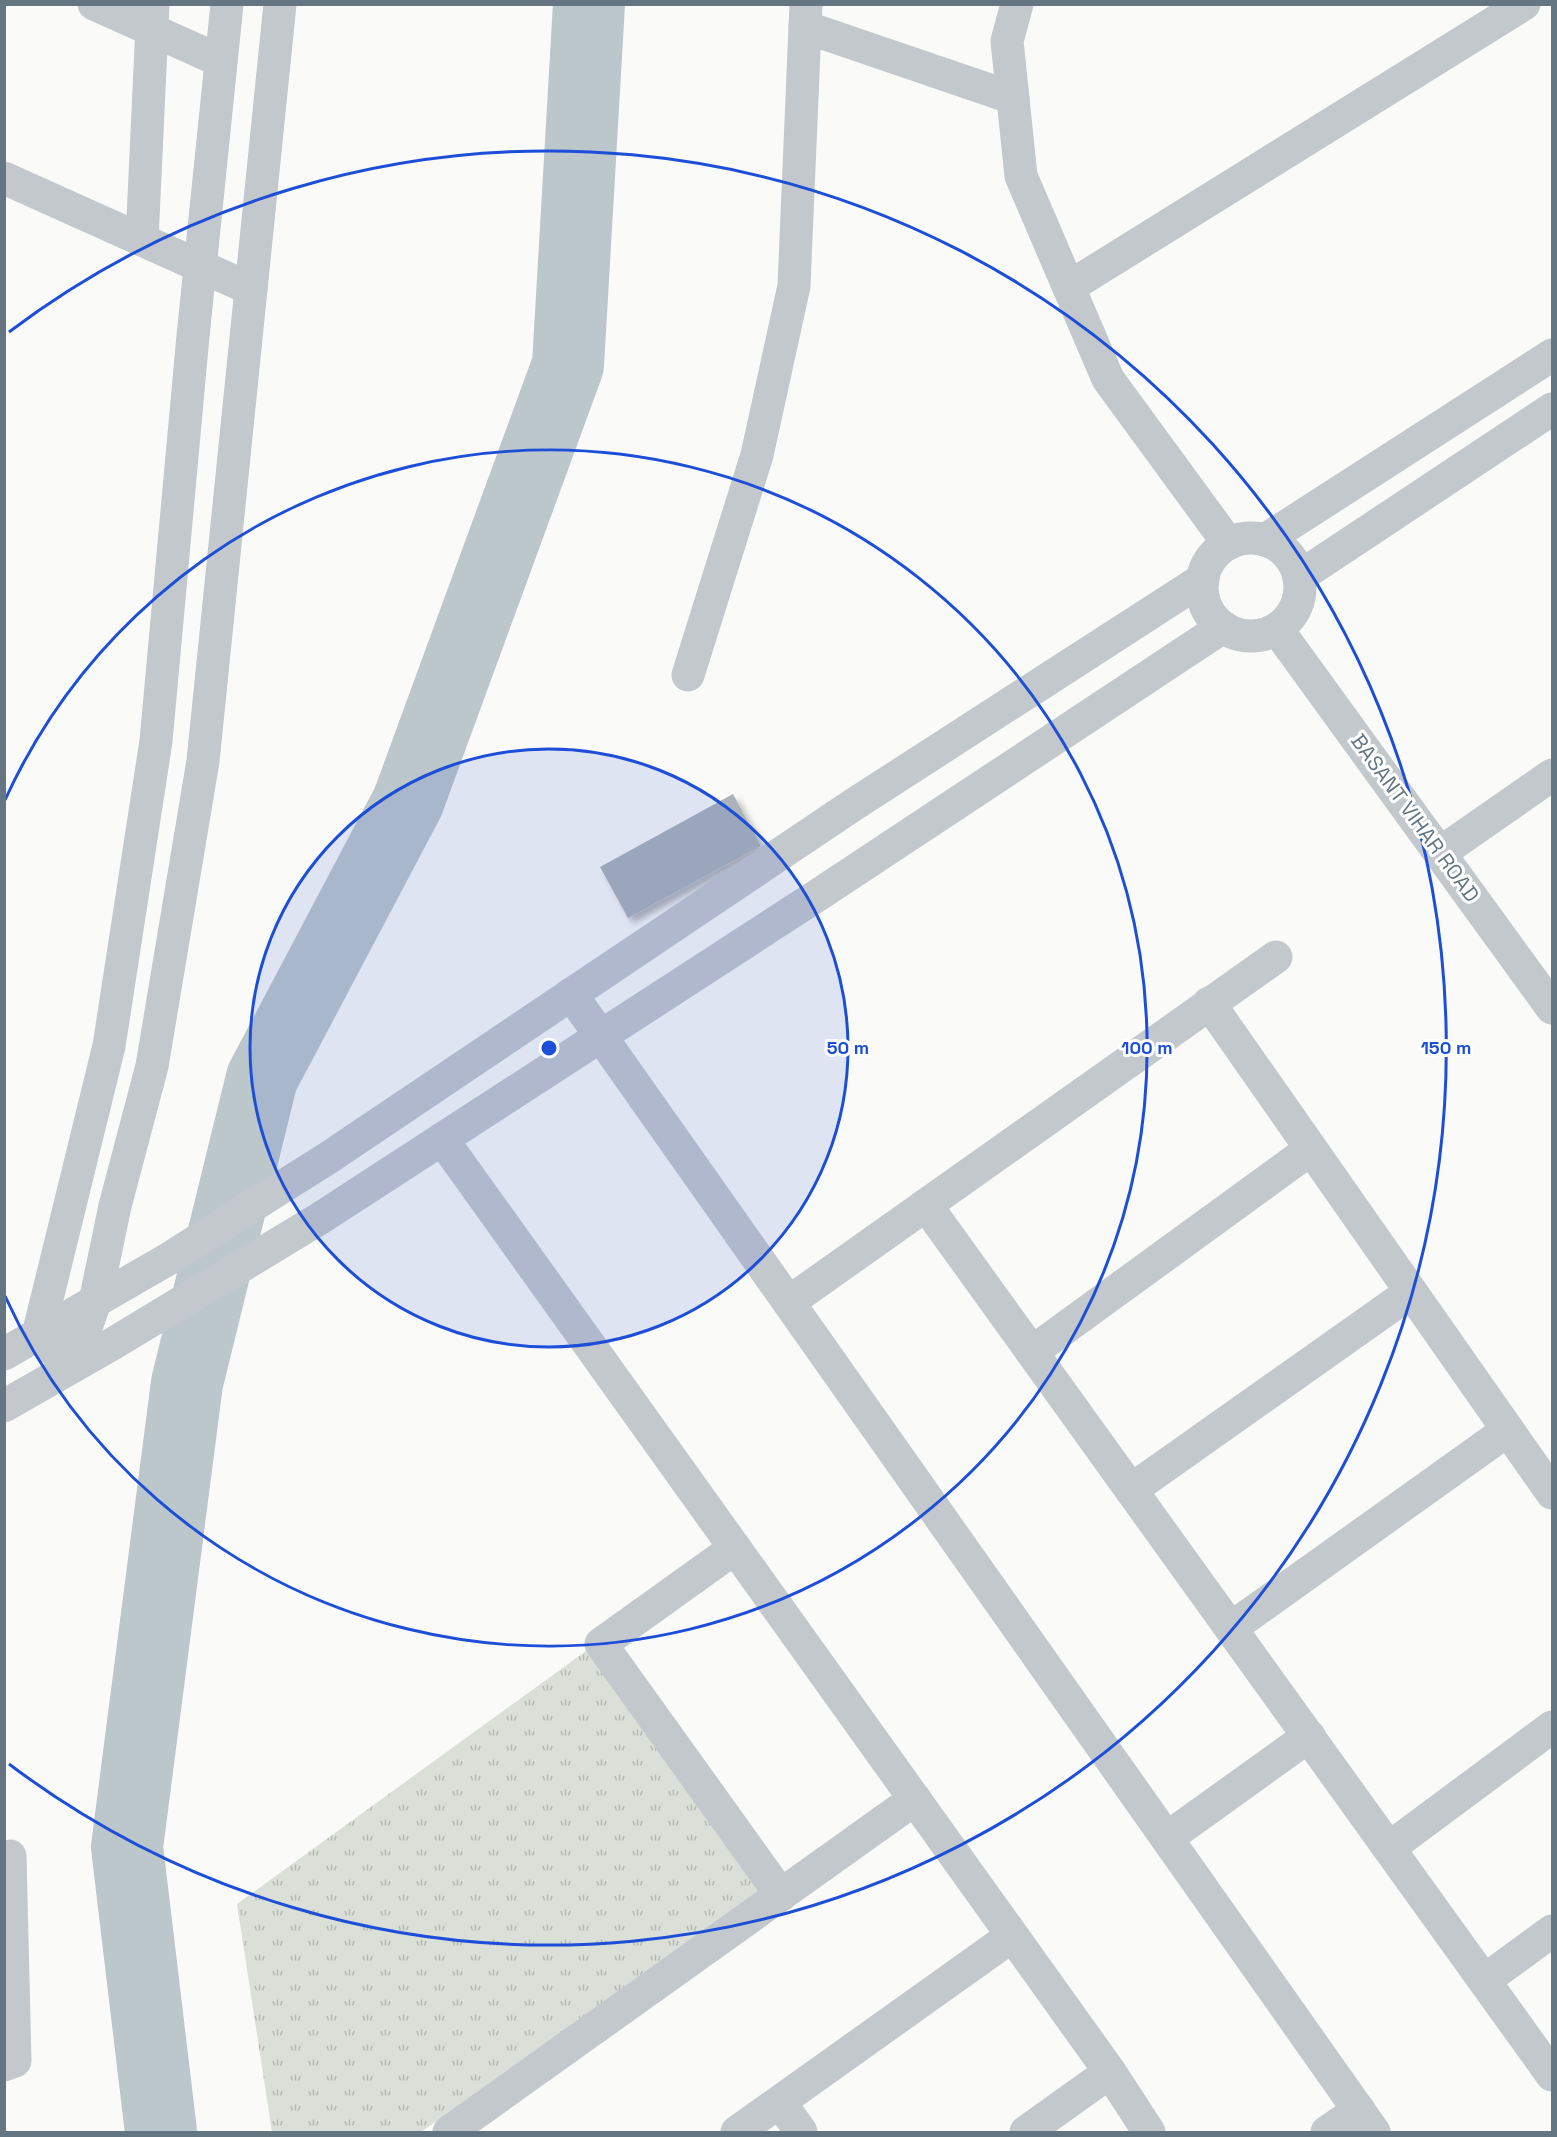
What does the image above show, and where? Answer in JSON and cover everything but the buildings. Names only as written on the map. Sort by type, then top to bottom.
[{"type":"street","points":[[94,4],[152,17],[221,61]]},
{"type":"street","points":[[38,1335],[109,1046],[156,741],[227,4]]},
{"type":"street","points":[[72,1367],[95,1302],[116,1206],[152,1066],[203,761],[280,4]]},
{"type":"street","points":[[1017,4],[1007,41],[1021,176],[1108,379],[1228,543]]},
{"type":"street","points":[[1069,286],[1524,4]]},
{"type":"street","points":[[688,675],[757,455],[795,286],[806,16],[1013,98]]},
{"type":"street","points":[[142,240],[152,17]]},
{"type":"street","points":[[4,178],[251,289]]},
{"type":"street","points":[[1265,540],[1552,355]]},
{"type":"street","points":[[1299,577],[1552,409]]},
{"type":"street","points":[[1247,537],[1274,542],[1287,552],[1296,565],[1300,599],[1291,616],[1277,629],[1259,636],[1243,636],[1223,627],[1210,615],[1202,593],[1204,573],[1213,555],[1228,543],[1247,537]]},
{"type":"street","points":[[4,1354],[170,1258],[328,1158],[853,805],[1203,579]]},
{"type":"street","points":[[4,1406],[319,1219],[815,897],[1223,627]]},
{"type":"street","name":"BASANT VIHAR ROAD","points":[[1277,629],[1552,1006]]},
{"type":"street","points":[[1440,853],[1552,775]]},
{"type":"street","points":[[789,1302],[1276,957]]},
{"type":"street","points":[[571,994],[1366,2121],[1327,2133]]},
{"type":"street","points":[[1209,1003],[1552,1493]]},
{"type":"street","points":[[442,1139],[1110,2072],[1149,2133]]},
{"type":"street","points":[[1032,1352],[1311,1149]]},
{"type":"street","points":[[926,1205],[1552,2075]]},
{"type":"street","points":[[1131,1490],[1411,1292]]},
{"type":"street","points":[[38,1335],[72,1367]]},
{"type":"street","points":[[1231,1628],[1508,1430]]},
{"type":"street","points":[[735,1548],[601,1644],[781,1895]]},
{"type":"street","points":[[1389,1848],[1552,1727]]},
{"type":"street","points":[[1167,1838],[1309,1736]]},
{"type":"street","points":[[449,2133],[915,1799]]},
{"type":"street","points":[[4,2065],[15,2061],[10,1856]]},
{"type":"street","points":[[1485,1980],[1552,1931]]},
{"type":"street","points":[[737,2133],[1012,1936]]},
{"type":"street","points":[[1026,2133],[1110,2072]]},
{"type":"street","points":[[780,2102],[801,2133]]},
{"type":"green space","points":[[586,1651],[760,1890],[421,2132],[272,2132],[237,1904]]},
{"type":"waterway","points":[[161,2132],[127,1847],[187,1383],[262,1078],[408,802],[568,365],[589,4]]}]
